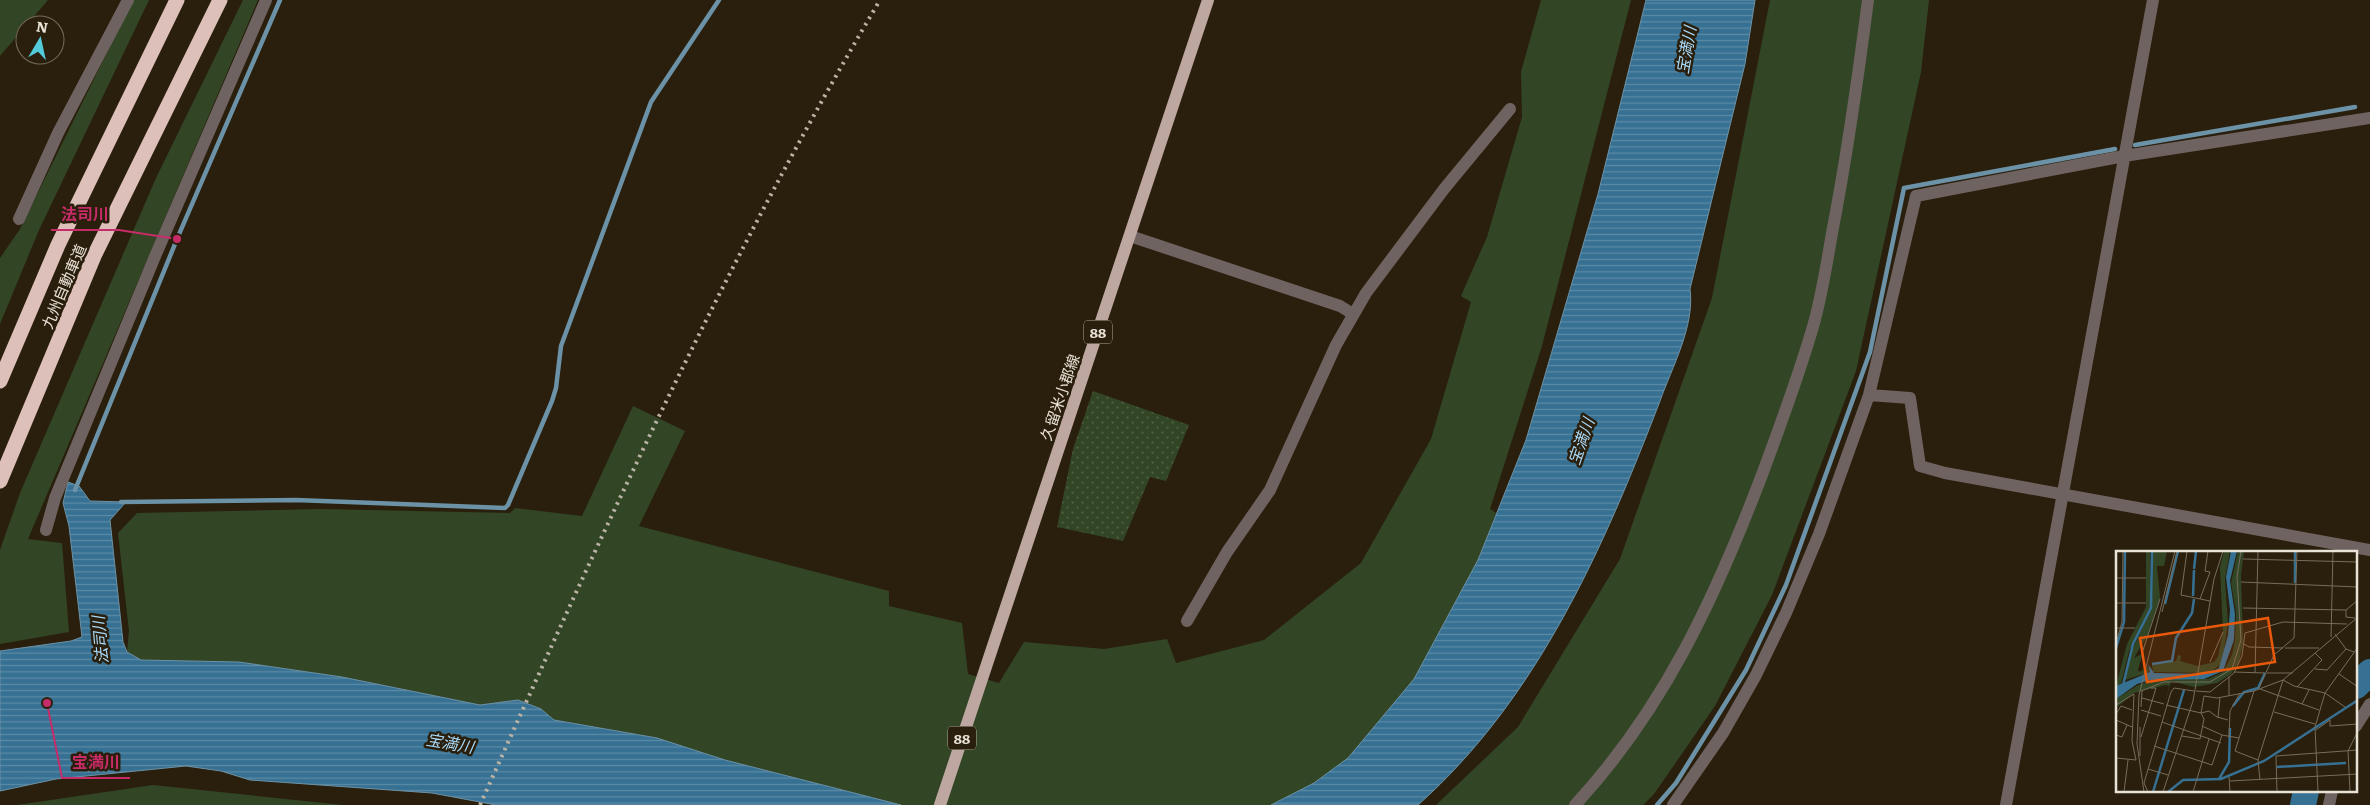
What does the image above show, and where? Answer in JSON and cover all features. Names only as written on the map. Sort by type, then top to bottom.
[{"type":"highway","name":"九州自動車道","points":[[0,381],[58,245],[177,0]]},
{"type":"highway","name":"九州自動車道","points":[[0,481],[94,256],[220,0]]},
{"type":"main road","name":"久留米小郡線","points":[[940,805],[1208,0]]},
{"type":"street","points":[[19,219],[58,134],[128,0]]},
{"type":"street","points":[[46,530],[55,498],[148,272],[266,0]]},
{"type":"street","points":[[1575,805],[1616,758],[1645,718],[1688,647],[1736,540],[1772,449],[1814,323],[1849,146],[1868,0]]},
{"type":"street","points":[[2006,805],[2153,0]]},
{"type":"street","points":[[1187,621],[1227,552],[1270,490],[1336,345],[1353,314],[1444,189],[1510,109]]},
{"type":"street","points":[[1673,805],[1723,733],[1761,666],[1819,534],[1869,395],[1916,196],[2124,156],[2370,118]]},
{"type":"street","points":[[1130,236],[1340,306],[1353,314]]},
{"type":"street","points":[[1869,395],[1910,398],[1920,466],[1945,473],[2370,550]]},
{"type":"street","points":[[2358,723],[2370,704]]},
{"type":"street","points":[[2329,805],[2332,792]]},
{"type":"green space","points":[[0,0],[48,0],[35,15],[15,15],[15,38],[0,56]]},
{"type":"green space","points":[[133,0],[149,0],[39,230],[0,324],[0,258],[20,229]]},
{"type":"green space","points":[[243,0],[258,0],[28,539],[62,543],[69,632],[0,644],[0,550],[20,493],[156,178]]},
{"type":"green space","points":[[1541,0],[1631,0],[1542,346],[1490,509],[1496,513],[1478,560],[1414,679],[1348,758],[1314,783],[1271,805],[901,805],[725,760],[657,738],[554,720],[541,709],[518,700],[480,705],[342,677],[239,662],[141,660],[127,652],[129,631],[118,533],[137,513],[320,509],[510,513],[515,508],[582,516],[633,406],[685,431],[639,526],[889,591],[889,606],[962,623],[968,674],[999,683],[1024,642],[1104,649],[1167,639],[1176,663],[1264,640],[1361,563],[1431,439],[1471,302],[1461,296],[1487,237],[1522,117],[1521,72]]},
{"type":"green space","points":[[1770,0],[1929,0],[1921,72],[1856,371],[1772,595],[1715,706],[1654,794],[1643,805],[1436,805],[1518,727],[1620,559],[1712,298]]},
{"type":"green space","points":[[1093,391],[1189,425],[1166,481],[1150,477],[1123,541],[1057,527],[1073,449]]},
{"type":"green space","points":[[153,785],[343,805],[17,805]]},
{"type":"water","points":[[1646,0],[1755,0],[1745,64],[1690,289],[1691,303],[1686,332],[1638,456],[1590,565],[1563,618],[1533,669],[1499,717],[1461,763],[1418,805],[1271,805],[1314,783],[1348,758],[1414,679],[1478,560],[1526,440],[1598,194]]},
{"type":"water","points":[[68,482],[79,486],[90,501],[126,502],[110,520],[123,642],[127,652],[141,660],[239,662],[342,677],[480,705],[518,700],[541,709],[554,720],[657,738],[725,760],[901,805],[496,805],[432,793],[250,780],[221,771],[186,766],[56,779],[0,791],[0,651],[71,641],[82,637],[69,526],[63,503]]},
{"type":"waterway","name":"法司川","points":[[75,490],[177,239],[280,0]]},
{"type":"waterway","points":[[121,502],[296,500],[505,508],[508,505],[552,401],[556,388],[561,346],[651,102],[719,0]]},
{"type":"waterway","points":[[2135,145],[2355,107]]},
{"type":"waterway","points":[[1657,805],[1676,783],[1746,670],[1786,585],[1870,352],[1904,188],[2115,149]]},
{"type":"waterway","points":[[2358,684],[2370,672]]},
{"type":"waterway","points":[[2303,805],[2306,792]]},
{"type":"railway","points":[[480,805],[572,600],[718,296],[824,97],[880,0]]},
{"type":"place","name":"法司川","points":[[177,239]]},
{"type":"place","name":"宝満川","points":[[47,703]]}]
